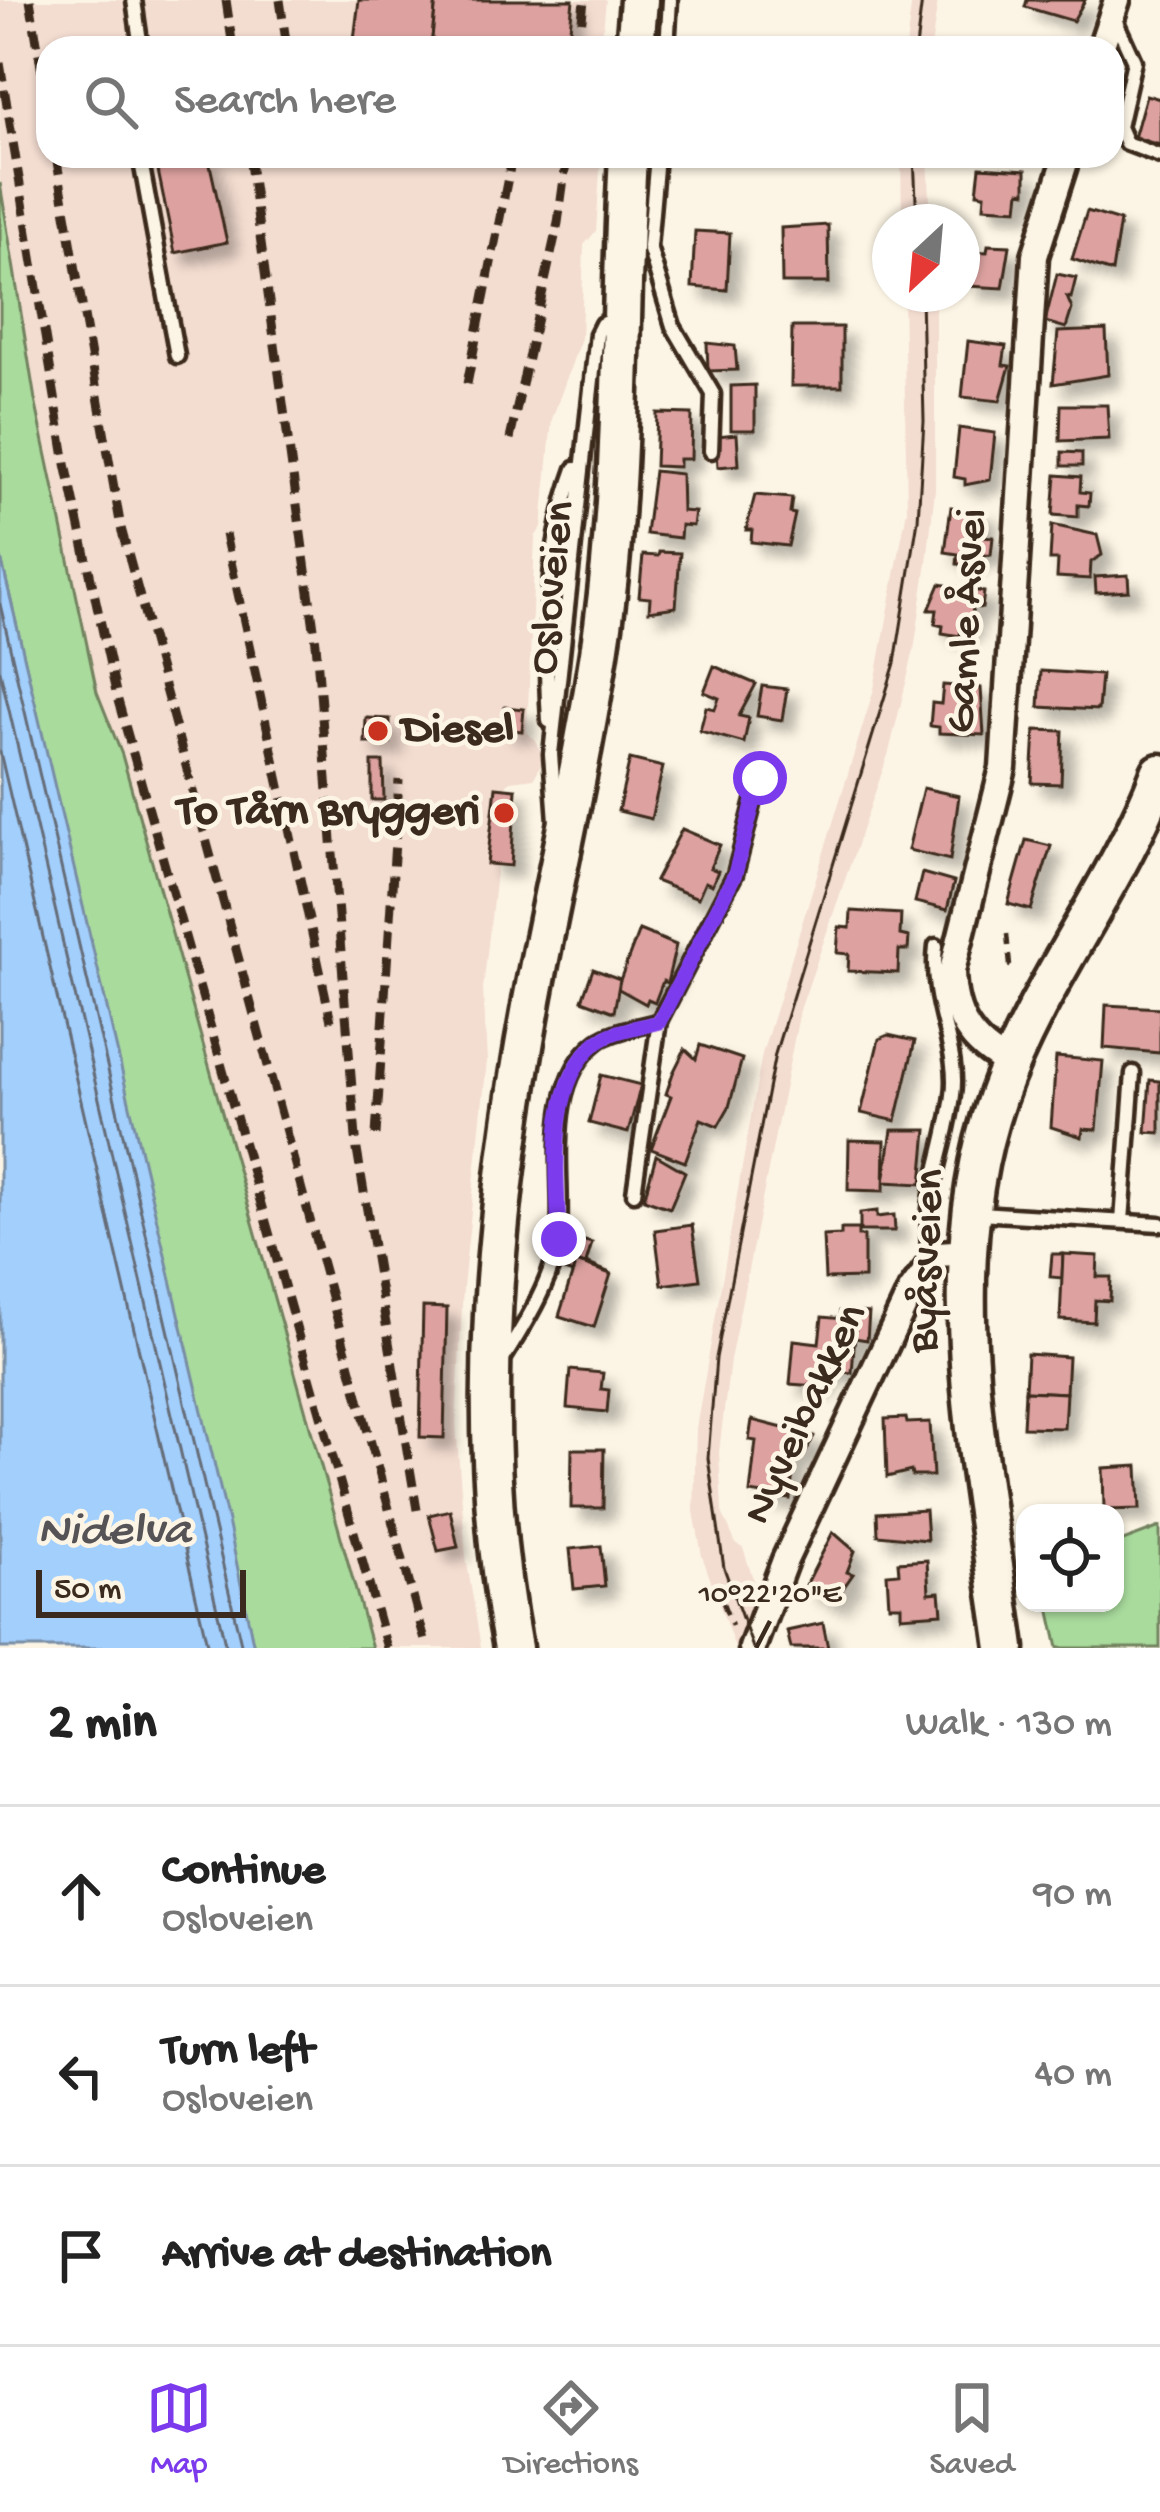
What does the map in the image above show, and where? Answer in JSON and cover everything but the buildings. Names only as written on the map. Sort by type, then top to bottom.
[{"type":"street","points":[[636,36],[639,0]]},
{"type":"street","points":[[1106,36],[1114,7]]},
{"type":"street","name":"Osloveien","points":[[513,1648],[500,1559],[488,1382],[519,1083],[567,843],[603,623],[627,168]]},
{"type":"street","name":"Gamle Åsvei","points":[[1011,1065],[982,1050],[962,1023],[952,1000],[952,970],[1003,768],[1035,256],[1063,168]]},
{"type":"street","name":"Byåsveien","points":[[1006,1648],[977,1430],[968,1321],[972,1213],[986,1133],[1011,1065],[1119,865],[1159,778]]},
{"type":"street","points":[[931,1264],[938,1254],[970,1252]]},
{"type":"street","name":"Nyveibakken","points":[[752,1648],[785,1560],[911,1291],[931,1264]]},
{"type":"lane","points":[[134,0],[139,36]]},
{"type":"lane","points":[[668,36],[670,0]]},
{"type":"lane","points":[[1114,7],[1134,61],[1124,105]]},
{"type":"lane","points":[[1124,138],[1160,156]]},
{"type":"lane","points":[[142,168],[177,356]]},
{"type":"lane","points":[[656,168],[650,247],[673,326],[713,394],[711,451]]},
{"type":"lane","points":[[567,843],[553,816],[551,754],[597,334],[602,324],[619,315]]},
{"type":"lane","points":[[634,1193],[659,1022],[735,874],[760,778]]},
{"type":"lane","points":[[931,1264],[925,1222],[954,1082],[932,982],[936,946]]},
{"type":"lane","points":[[488,1382],[526,1322],[559,1239],[558,1141],[574,1068],[599,1039],[659,1022]]},
{"type":"lane","points":[[1122,1221],[1133,1073]]},
{"type":"lane","points":[[972,1213],[1160,1223]]},
{"type":"path","points":[[1007,934],[1010,966],[1023,974]]},
{"type":"shaded area","points":[[0,0],[606,0],[602,36],[36,36],[36,168],[600,168],[596,231],[584,245],[581,338],[552,419],[542,527],[535,537],[527,733],[536,740],[544,759],[534,778],[510,781],[504,788],[489,838],[487,863],[497,864],[483,989],[487,1061],[463,1287],[456,1423],[466,1557],[481,1648],[372,1648],[122,755],[97,692],[35,400],[0,183]]},
{"type":"shaded area","points":[[912,0],[938,0],[933,36],[908,36]]},
{"type":"shaded area","points":[[901,168],[929,168],[930,204],[902,204]]},
{"type":"shaded area","points":[[903,312],[935,312],[935,489],[914,650],[889,752],[800,1010],[730,1360],[719,1452],[722,1512],[736,1544],[743,1548],[758,1594],[750,1617],[770,1648],[735,1648],[702,1556],[694,1511],[696,1428],[762,1054],[874,689],[907,510]]},
{"type":"green space","points":[[0,183],[35,400],[97,692],[122,755],[372,1648],[254,1648],[0,554]]},
{"type":"green space","points":[[1160,1527],[1160,1648],[1058,1648],[1050,1612],[1124,1612],[1124,1541]]},
{"type":"water","name":"Nidelva","points":[[0,554],[229,1526],[254,1648],[0,1648]]},
{"type":"tram line","points":[[918,36],[922,0]]},
{"type":"tram line","points":[[915,168],[916,204]]},
{"type":"tram line","points":[[753,1648],[724,1568],[708,1458],[716,1358],[775,1054],[895,663],[918,520],[924,421],[921,312]]},
{"type":"railway","points":[[30,0],[36,36]]},
{"type":"railway","points":[[226,0],[231,36]]},
{"type":"railway","points":[[280,0],[285,36]]},
{"type":"railway","points":[[580,36],[584,0]]},
{"type":"railway","points":[[0,63],[66,464],[117,697],[387,1648]]},
{"type":"railway","points":[[58,168],[121,528],[427,1648]]},
{"type":"railway","points":[[251,168],[316,643],[357,1150],[417,1510]]},
{"type":"railway","points":[[467,384],[510,168]]},
{"type":"railway","points":[[510,439],[558,223],[565,168]]},
{"type":"railway","points":[[225,534],[331,1021]]},
{"type":"railway","points":[[376,1135],[399,780]]},
{"type":"place","name":"Diesel","points":[[378,731]]},
{"type":"place","name":"To Tårn Bryggeri","points":[[504,813]]},
{"type":"route","points":[[559,1239],[558,1141],[574,1068],[599,1039],[659,1022],[735,874],[760,778]]}]
